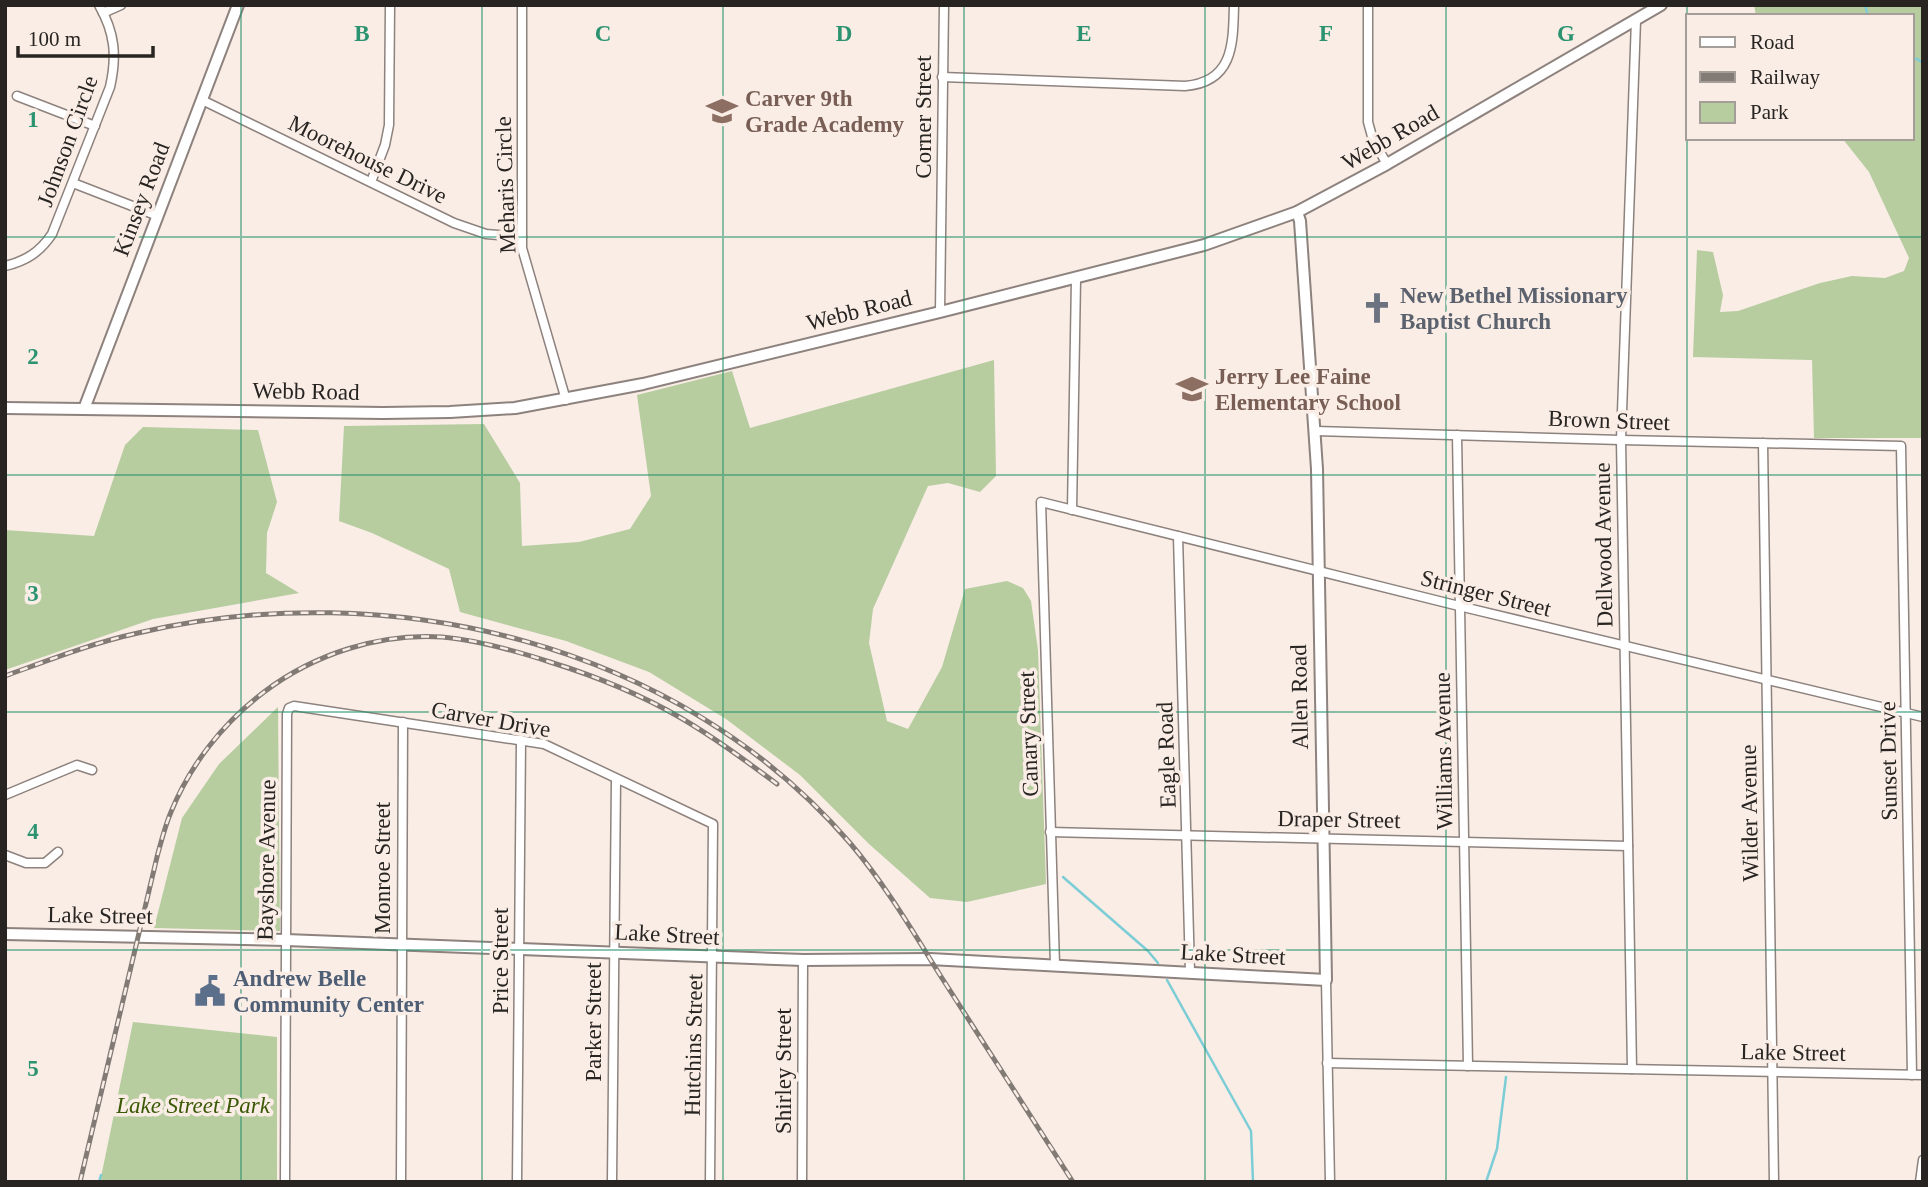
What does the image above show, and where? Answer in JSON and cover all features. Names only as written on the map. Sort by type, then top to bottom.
[{"type":"street","points":[[101,9],[121,5]]},
{"type":"street","name":"Kinsey Road","points":[[84,408],[238,5]]},
{"type":"street","points":[[371,182],[386,145],[389,125],[390,5]]},
{"type":"street","name":"Meharis Circle","points":[[522,5],[522,237],[525,259],[566,400]]},
{"type":"street","name":"Corner Street","points":[[940,312],[944,5]]},
{"type":"street","points":[[942,77],[1171,86],[1199,84],[1217,73],[1230,56],[1234,5]]},
{"type":"street","points":[[1368,5],[1368,122],[1373,140],[1387,164]]},
{"type":"street","name":"Webb Road","points":[[5,408],[450,412],[515,408],[643,384],[1076,279],[1204,245],[1297,212],[1387,164],[1661,5]]},
{"type":"street","name":"Johnson Circle","points":[[5,266],[31,257],[46,243],[57,223],[110,87],[115,58],[111,30],[101,9]]},
{"type":"street","name":"Dellwood Avenue","points":[[1632,1069],[1620,440],[1636,20]]},
{"type":"street","points":[[17,96],[95,126]]},
{"type":"street","name":"Moorehouse Drive","points":[[202,100],[471,230],[522,237]]},
{"type":"street","points":[[73,183],[158,216]]},
{"type":"street","name":"Allen Road","points":[[1297,212],[1300,221],[1316,431],[1330,1182]]},
{"type":"street","points":[[1072,510],[1076,279]]},
{"type":"street","name":"Brown Street","points":[[1316,431],[1901,446]]},
{"type":"street","name":"Williams Avenue","points":[[1457,435],[1468,1066]]},
{"type":"street","name":"Wilder Avenue","points":[[1762,443],[1774,1182]]},
{"type":"street","name":"Sunset Drive","points":[[1901,446],[1912,1075]]},
{"type":"street","name":"Stringer Street","points":[[1041,502],[1459,607],[1923,717]]},
{"type":"street","name":"Canary Street","points":[[1041,502],[1055,965]]},
{"type":"street","name":"Eagle Road","points":[[1178,536],[1190,972]]},
{"type":"street","name":"Carver Drive","points":[[289,708],[295,706],[544,744],[713,824]]},
{"type":"street","name":"Bayshore Avenue","points":[[285,1182],[289,708]]},
{"type":"street","name":"Monroe Street","points":[[401,1182],[403,722]]},
{"type":"street","name":"Price Street","points":[[517,1182],[521,740]]},
{"type":"street","points":[[5,795],[77,765],[92,770]]},
{"type":"street","name":"Parker Street","points":[[612,1182],[616,779]]},
{"type":"street","name":"Hutchins Street","points":[[710,1182],[713,824]]},
{"type":"street","name":"Draper Street","points":[[1050,832],[1628,846]]},
{"type":"street","points":[[5,855],[26,863],[45,863],[58,852]]},
{"type":"street","name":"Lake Street","points":[[5,934],[286,940],[803,960],[930,959],[1326,980]]},
{"type":"street","name":"Shirley Street","points":[[802,1182],[803,960]]},
{"type":"street","name":"Lake Street","points":[[1327,1063],[1923,1075]]},
{"type":"street","points":[[1920,1182],[1923,1160]]},
{"type":"green space","points":[[1754,5],[1923,5],[1923,438],[1814,438],[1812,360],[1693,357],[1697,250],[1713,252],[1723,295],[1720,312],[1738,311],[1820,283],[1852,276],[1885,278],[1904,271],[1909,258],[1869,172],[1844,140],[1914,140],[1914,14],[1756,14]]},
{"type":"green space","points":[[994,360],[996,476],[980,492],[948,483],[928,486],[873,609],[869,643],[887,721],[908,729],[942,667],[965,589],[1007,581],[1023,588],[1031,601],[1038,650],[1046,884],[967,902],[930,898],[869,844],[800,775],[726,719],[649,672],[566,641],[460,612],[449,569],[372,533],[339,521],[344,426],[484,424],[520,483],[522,546],[579,542],[630,529],[651,496],[637,395],[732,371],[750,428]]},
{"type":"green space","points":[[143,427],[258,430],[277,502],[267,533],[266,573],[299,593],[153,619],[5,670],[5,530],[94,536],[125,445]]},
{"type":"green space","points":[[278,707],[280,931],[154,928],[182,818],[219,764]]},
{"type":"green space","name":"Lake Street Park","points":[[133,1022],[277,1037],[277,1182],[100,1182]]},
{"type":"waterway","points":[[1865,5],[1867,14]]},
{"type":"waterway","points":[[1914,59],[1923,63]]},
{"type":"waterway","points":[[1063,877],[1148,951],[1158,963]]},
{"type":"waterway","points":[[1167,980],[1251,1131],[1253,1182]]},
{"type":"waterway","points":[[1486,1182],[1497,1149],[1506,1077]]},
{"type":"waterway","points":[[99,1182],[101,1175]]},
{"type":"railway","points":[[5,676],[87,647],[138,633],[234,617],[331,613],[429,621],[524,641],[616,673],[702,718],[780,774],[850,843],[897,907],[1073,1182]]},
{"type":"railway","points":[[80,1182],[157,857],[169,817],[188,778],[222,731],[264,692],[304,667],[348,649],[395,639],[442,637],[483,643],[567,667],[650,701],[706,734],[777,784]]},
{"type":"place","name":"Carver 9th Grade Academy","points":[[722,111]]},
{"type":"place","name":"New Bethel Missionary Baptist Church","points":[[1377,308]]},
{"type":"place","name":"Jerry Lee Faine Elementary School","points":[[1192,389]]},
{"type":"place","name":"Andrew Belle Community Center","points":[[210,991]]}]
